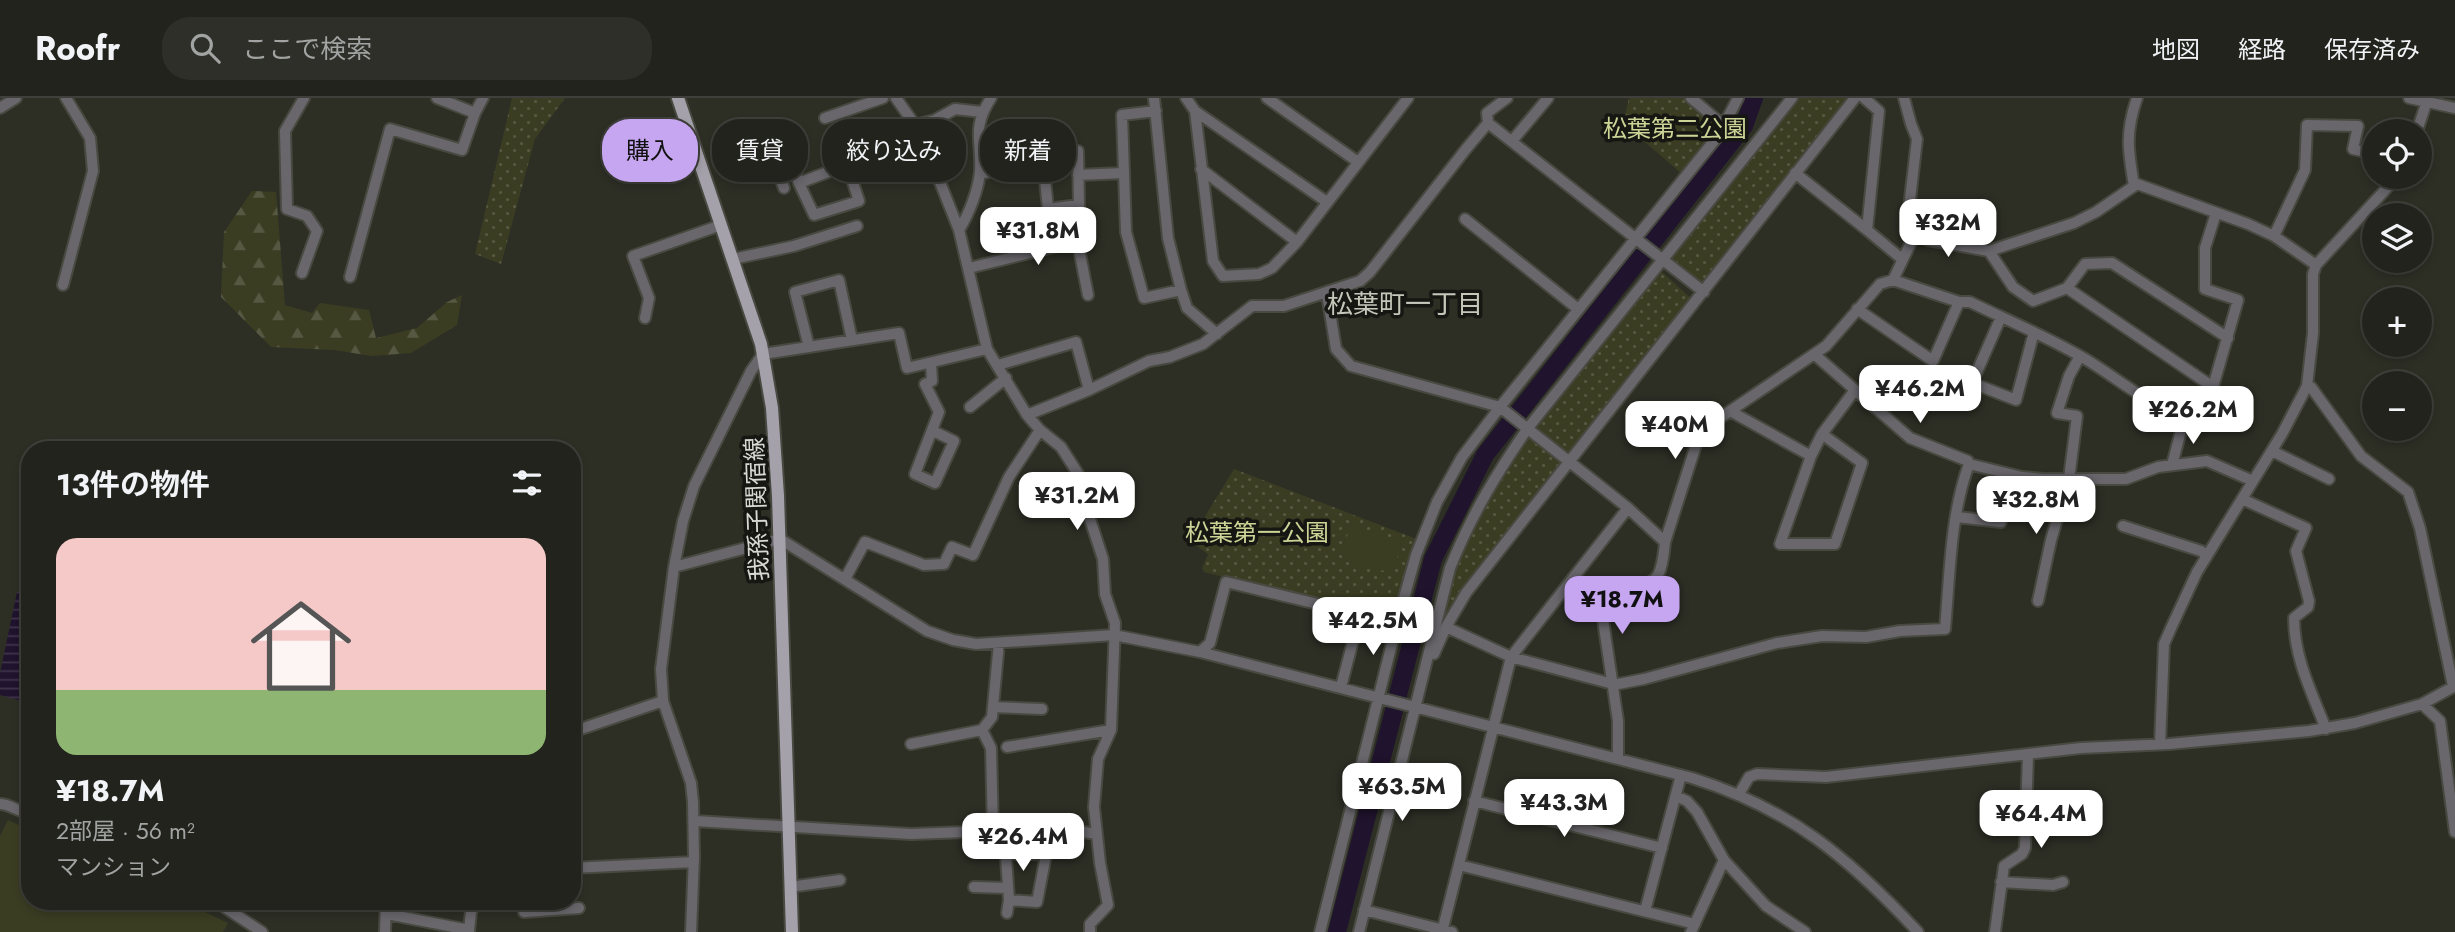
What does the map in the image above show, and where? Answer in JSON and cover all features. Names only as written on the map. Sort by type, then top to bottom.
[{"type":"main road","name":"我孫子関宿線","points":[[678,98],[763,354],[775,433],[792,932]]},
{"type":"street","points":[[0,108],[16,98]]},
{"type":"street","points":[[63,285],[93,171],[90,138],[66,98]]},
{"type":"street","points":[[302,273],[317,231],[307,216],[287,209],[285,131],[304,98]]},
{"type":"street","points":[[437,98],[475,113]]},
{"type":"street","points":[[350,277],[390,129],[462,150],[475,113],[484,98]]},
{"type":"street","points":[[825,118],[883,98]]},
{"type":"street","points":[[896,98],[911,119]]},
{"type":"street","points":[[980,119],[991,98]]},
{"type":"street","points":[[1154,98],[1168,238],[1181,290],[1187,307],[1217,334]]},
{"type":"street","points":[[1186,98],[1195,111],[1327,202]]},
{"type":"street","points":[[1267,98],[1358,162]]},
{"type":"street","points":[[1195,111],[1213,261],[1223,276],[1259,274],[1272,268],[1297,242],[1408,98]]},
{"type":"street","points":[[1027,415],[1089,390],[1149,361],[1170,357],[1203,344],[1252,306],[1284,306],[1360,281],[1370,272],[1488,123],[1487,113],[1507,98]]},
{"type":"street","points":[[1512,141],[1548,98]]},
{"type":"street","points":[[1320,932],[1381,698],[1397,624],[1416,555],[1437,502],[1462,457],[1578,309],[1638,240],[1718,136],[1738,98]]},
{"type":"street","points":[[1359,932],[1450,568],[1474,511],[1524,425],[1792,98]]},
{"type":"street","points":[[1416,707],[1430,662],[1466,593],[1855,98]]},
{"type":"street","points":[[1864,98],[1879,111],[1867,230]]},
{"type":"street","points":[[1905,98],[1917,139],[1909,208],[1916,232],[1928,240],[1989,251],[2074,223],[2096,212],[2137,184],[2274,236],[2316,265]]},
{"type":"street","points":[[2134,186],[2128,148],[2129,123],[2137,98]]},
{"type":"street","points":[[2409,98],[2455,108]]},
{"type":"street","points":[[1696,100],[1723,125]]},
{"type":"street","points":[[2421,119],[2428,100]]},
{"type":"street","points":[[936,119],[955,109],[982,112]]},
{"type":"street","points":[[1156,111],[1122,115],[1126,232],[1144,298],[1181,290]]},
{"type":"street","points":[[960,230],[980,174],[980,120]]},
{"type":"street","points":[[1488,123],[1704,292]]},
{"type":"street","points":[[2274,236],[2305,170],[2306,125],[2358,126],[2353,149],[2362,151]]},
{"type":"street","points":[[1045,182],[1048,209],[1079,205],[1076,152]]},
{"type":"street","points":[[1201,169],[1297,242]]},
{"type":"street","points":[[1078,176],[1124,173]]},
{"type":"street","points":[[1795,173],[1902,259]]},
{"type":"street","points":[[781,182],[783,188]]},
{"type":"street","points":[[799,182],[814,215],[859,201],[853,182]]},
{"type":"street","points":[[939,182],[960,230],[988,349],[1027,415],[1061,447],[1082,480],[1087,510],[1103,559],[1104,587],[1113,614],[1114,635],[1111,730],[1098,759],[1094,807],[1108,905],[1090,924],[1090,932]]},
{"type":"street","points":[[2160,744],[2164,645],[2197,572],[2272,451],[2307,386],[2313,333],[2313,274],[2316,265],[2386,189]]},
{"type":"street","points":[[1618,758],[1618,730],[1603,620],[1606,608],[1658,575],[1664,557],[1665,542],[1696,445],[1705,428],[1826,346],[1880,284],[1893,280],[1959,302],[1970,302],[2080,356],[2163,410],[2199,423],[2213,387],[2238,300],[2205,289],[2205,248],[2216,213]]},
{"type":"street","points":[[1465,219],[1578,309]]},
{"type":"street","points":[[645,318],[649,298],[633,256],[721,225]]},
{"type":"street","points":[[733,259],[794,246],[858,226]]},
{"type":"street","points":[[1893,280],[1916,232]]},
{"type":"street","points":[[969,268],[1070,243],[1079,249],[1088,295]]},
{"type":"street","points":[[1989,251],[2013,287],[2033,301],[2067,288],[2085,264],[2112,263],[2228,338]]},
{"type":"street","points":[[809,346],[795,292],[839,280],[852,340]]},
{"type":"street","points":[[2067,288],[2213,387]]},
{"type":"street","points":[[1327,294],[1336,349],[1351,366],[1502,409],[1628,508],[1665,542]]},
{"type":"street","points":[[1857,309],[1933,361],[1959,302]]},
{"type":"street","points":[[2001,317],[1972,383],[2016,400],[2034,332]]},
{"type":"street","points":[[691,932],[695,821],[691,783],[663,701],[661,668],[683,521],[694,486],[751,371],[763,354],[899,332],[906,368],[988,349]]},
{"type":"street","points":[[998,365],[1076,342],[1089,390]]},
{"type":"street","points":[[1814,354],[1910,438],[1968,461],[1969,464],[2022,477],[2126,479],[2158,467],[2207,461],[2253,481]]},
{"type":"street","points":[[2038,601],[2051,540],[2069,479],[2077,416],[2057,413],[2069,376],[2080,356]]},
{"type":"street","points":[[931,363],[932,381],[925,384],[939,412],[915,474],[935,483],[954,442],[933,431]]},
{"type":"street","points":[[970,407],[1006,378]]},
{"type":"street","points":[[1739,794],[1749,777],[1757,774],[1826,777],[2081,748],[2160,744],[2326,729],[2422,704],[2454,686],[2420,528],[2409,492],[2361,456],[2311,387],[2307,386]]},
{"type":"street","points":[[1822,434],[1862,463],[1835,544],[1780,544],[1811,456],[1822,434],[1855,390]]},
{"type":"street","points":[[1730,411],[1811,456]]},
{"type":"street","points":[[2172,465],[2184,419]]},
{"type":"street","points":[[845,579],[865,542],[924,565],[943,564],[952,547],[973,555],[1009,477],[1040,430]]},
{"type":"street","points":[[2272,451],[2329,479]]},
{"type":"street","points":[[1446,627],[1511,657],[1613,685],[1777,643],[1822,636],[1866,637],[1900,631],[1945,629],[1950,559],[1969,464]]},
{"type":"street","points":[[2242,499],[2306,528],[2296,551],[2309,601],[2308,607],[2294,618],[2294,627],[2302,667],[2326,729]]},
{"type":"street","points":[[1364,910],[1446,931],[1474,800],[1511,657],[1628,508]]},
{"type":"street","points":[[1957,517],[2001,522]]},
{"type":"street","points":[[2123,526],[2202,551],[2207,556]]},
{"type":"street","points":[[674,567],[780,539],[928,631],[963,643],[1114,635],[1200,652],[1681,775],[1739,794],[1781,815],[1843,858],[1918,932]]},
{"type":"street","points":[[1200,652],[1210,643],[1226,582],[1397,624]]},
{"type":"street","points":[[1341,687],[1360,614]]},
{"type":"street","points":[[911,744],[982,730],[992,717],[999,643]]},
{"type":"street","points":[[2436,696],[2455,832]]},
{"type":"street","points":[[581,729],[663,701]]},
{"type":"street","points":[[2422,704],[2440,720]]},
{"type":"street","points":[[993,707],[1042,709]]},
{"type":"street","points":[[695,821],[911,834],[993,831],[991,748],[982,730]]},
{"type":"street","points":[[1007,747],[1111,730]]},
{"type":"street","points":[[1995,932],[2004,866],[2022,854],[2025,848],[2028,754]]},
{"type":"street","points":[[1644,911],[1681,775]]},
{"type":"street","points":[[1676,796],[1688,801],[1724,860],[1766,906],[1805,932]]},
{"type":"street","points":[[1474,800],[1662,848]]},
{"type":"street","points":[[0,804],[9,804],[21,811]]},
{"type":"street","points":[[974,887],[1037,902],[1051,834],[1096,834]]},
{"type":"street","points":[[1007,913],[1006,858],[1011,854],[1046,854]]},
{"type":"street","points":[[1459,865],[1644,911],[1693,928],[1724,860]]},
{"type":"street","points":[[581,868],[694,862]]},
{"type":"street","points":[[790,887],[840,880]]},
{"type":"street","points":[[2001,882],[2053,885],[2063,882]]},
{"type":"street","points":[[229,910],[262,932]]},
{"type":"street","points":[[385,932],[387,910]]},
{"type":"street","points":[[387,914],[469,931],[472,910]]},
{"type":"street","points":[[524,910],[552,910]]},
{"type":"green space","points":[[512,98],[565,98],[535,139],[501,264],[475,254]]},
{"type":"green space","name":"松葉第二公園","points":[[1629,98],[1684,98],[1719,127],[1682,174],[1623,123]]},
{"type":"green space","points":[[1798,98],[1849,98],[1704,283],[1700,284],[1671,261],[1671,257]]},
{"type":"green space","points":[[252,191],[276,192],[285,305],[312,313],[320,303],[369,310],[376,338],[417,328],[447,302],[462,295],[457,325],[411,353],[372,356],[334,350],[271,347],[221,297],[224,232]]},
{"type":"green space","points":[[1659,272],[1692,299],[1571,453],[1567,454],[1537,430],[1537,426]]},
{"type":"green space","points":[[1527,438],[1531,438],[1561,461],[1561,466],[1446,616],[1443,616],[1453,571],[1478,513]]},
{"type":"green space","name":"松葉第一公園","points":[[1234,469],[1419,540],[1395,620],[1204,572],[1202,568],[1208,554],[1190,541]]},
{"type":"green space","points":[[1351,526],[1399,541],[1401,544],[1393,573],[1348,562],[1344,544]]},
{"type":"green space","points":[[8,820],[21,826],[21,910],[201,910],[228,923],[223,932],[0,932],[0,836]]},
{"type":"shaded area","points":[[17,592],[21,592],[21,701],[0,695],[0,673]]},
{"type":"waterway","points":[[1337,932],[1433,559],[1485,455],[1744,126],[1754,98]]},
{"type":"district","name":"松葉町一丁目","points":[[1405,304]]}]
